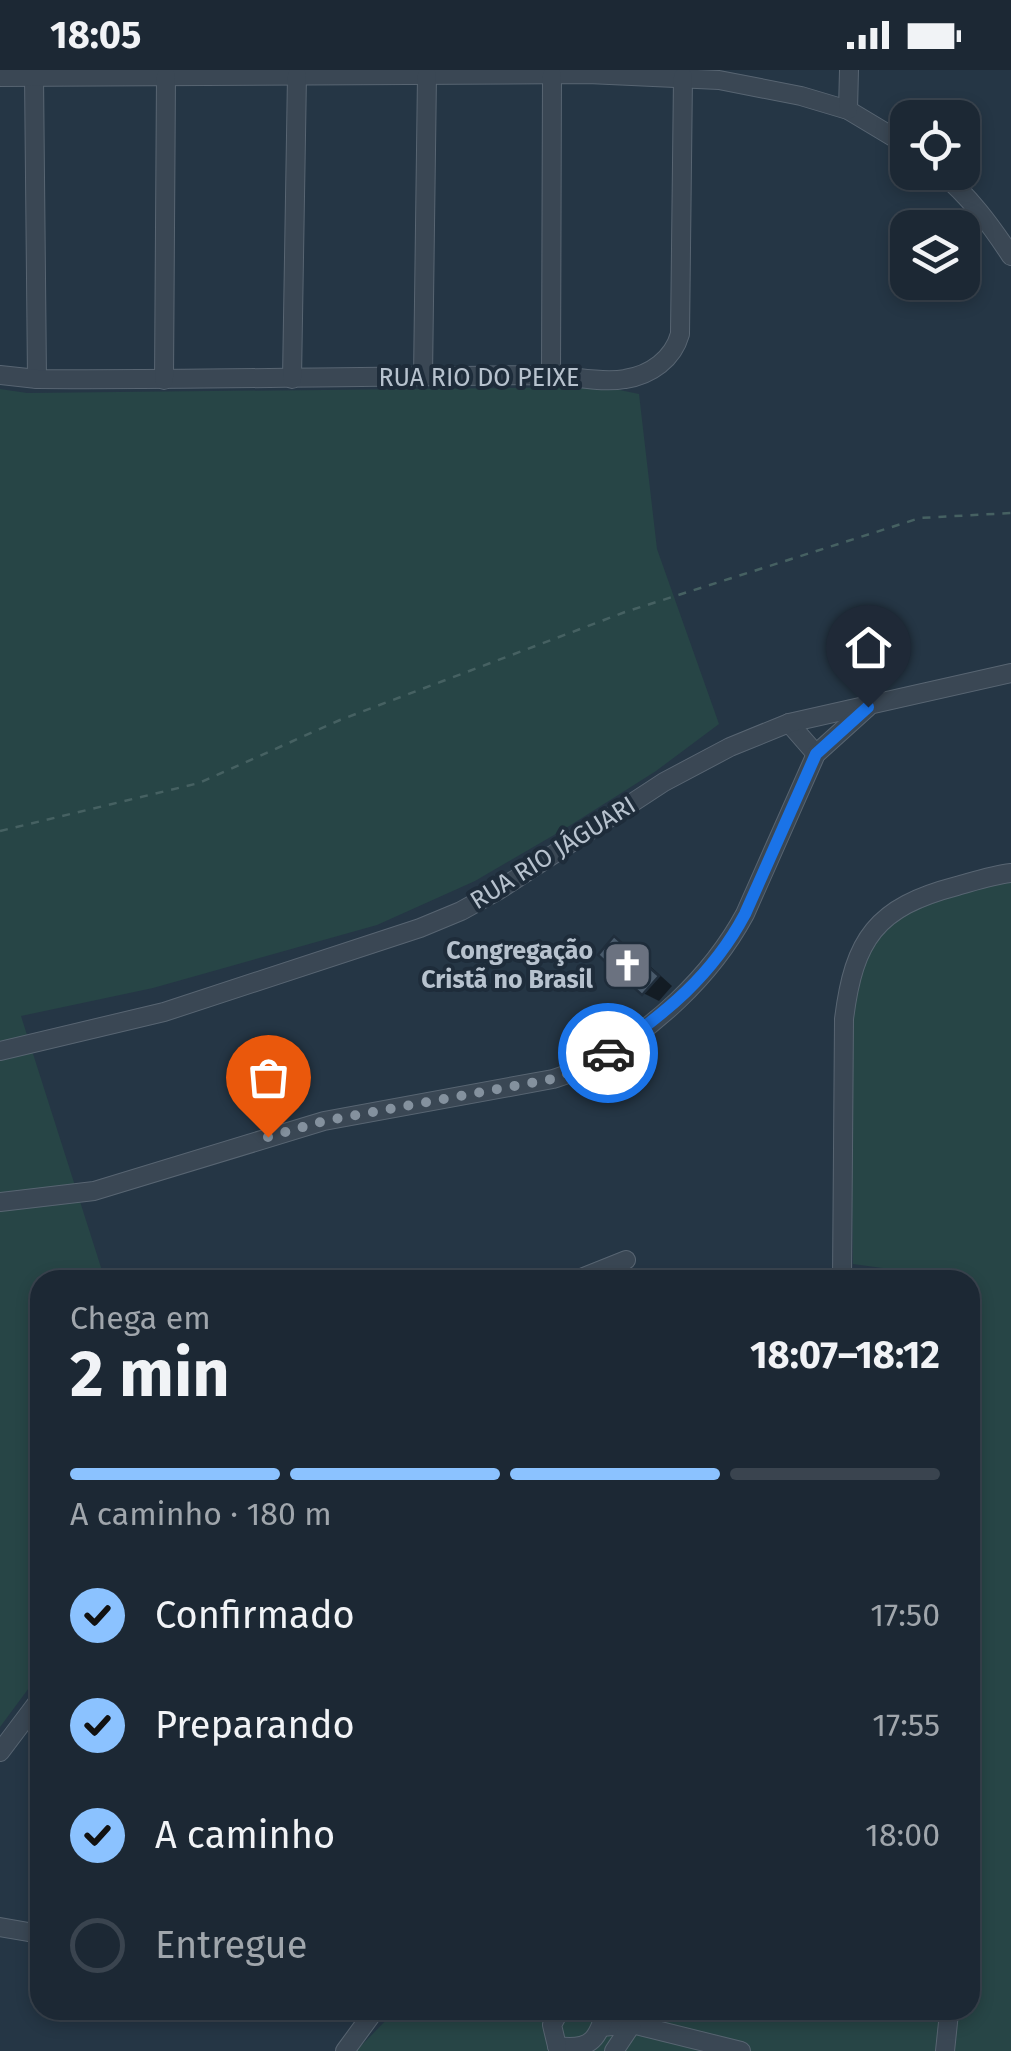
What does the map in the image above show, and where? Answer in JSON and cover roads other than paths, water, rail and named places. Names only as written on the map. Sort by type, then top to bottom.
[{"type":"street","points":[[848,110],[849,70]]},
{"type":"street","points":[[0,77],[166,76],[204,72],[719,75],[848,110],[890,135]]},
{"type":"street","points":[[292,379],[297,75]]},
{"type":"street","points":[[423,376],[427,75]]},
{"type":"street","points":[[551,376],[552,75]]},
{"type":"street","points":[[34,76],[37,379]]},
{"type":"street","points":[[164,380],[166,76]]},
{"type":"street","name":"RUA RIO DO PEIXE","points":[[0,375],[37,379],[551,376],[606,380],[647,373],[665,360],[680,334],[683,77]]},
{"type":"street","points":[[961,190],[1011,256]]},
{"type":"street","name":"RUA RIO JÁGUARI","points":[[0,1051],[164,1012],[420,928],[499,890],[664,782],[730,747],[789,723],[1011,673]]},
{"type":"street","points":[[0,1202],[109,1187],[324,1121],[552,1079],[588,1066],[648,1026],[684,996],[734,936],[816,754],[868,707]]},
{"type":"street","points":[[789,723],[816,754]]},
{"type":"street","points":[[842,1270],[844,1019],[848,986],[858,955],[888,916],[907,904],[936,891],[1009,872]]},
{"type":"street","points":[[601,1270],[626,1260]]},
{"type":"street","points":[[0,1752],[30,1712]]},
{"type":"street","points":[[0,1927],[30,1932]]},
{"type":"street","points":[[345,2051],[368,2020]]},
{"type":"street","points":[[555,2020],[554,2049],[567,2050],[588,2046],[600,2035],[604,2020]]},
{"type":"street","points":[[613,2020],[741,2051]]},
{"type":"street","points":[[945,2051],[948,2020]]},
{"type":"street","points":[[614,2051],[632,2024]]},
{"type":"place","name":"Congregação Cristã no Brasil","points":[[628,965]]}]
